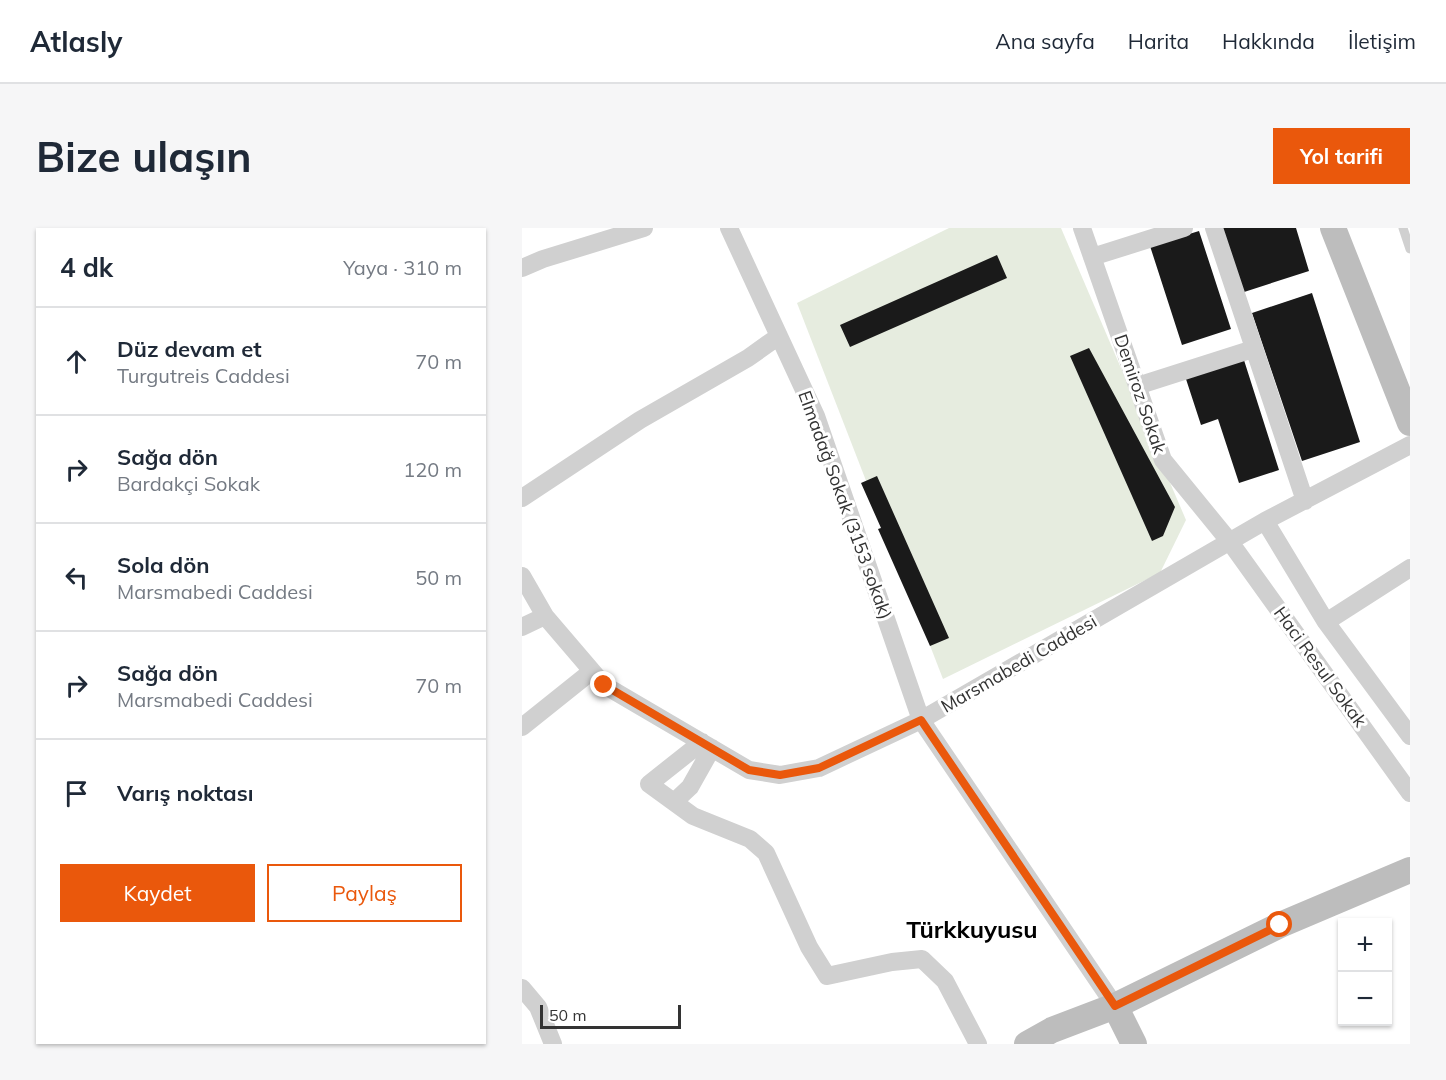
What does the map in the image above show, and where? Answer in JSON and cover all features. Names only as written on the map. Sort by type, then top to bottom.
[{"type":"main road","points":[[1333,228],[1410,423]]},
{"type":"main road","points":[[1027,1044],[1052,1030],[1115,1006],[1280,925],[1410,870]]},
{"type":"main road","points":[[1115,1006],[1134,1044]]},
{"type":"street","points":[[522,268],[543,259],[644,228]]},
{"type":"street","name":"Elmadağ Sokak (3153 sokak)","points":[[729,228],[816,416],[921,720],[1115,1006]]},
{"type":"street","name":"Demiroz Sokak","points":[[1082,228],[1163,460],[1230,542]]},
{"type":"street","points":[[1092,257],[1184,228]]},
{"type":"street","points":[[1214,228],[1305,501]]},
{"type":"street","points":[[522,498],[640,420],[748,358],[779,336]]},
{"type":"street","points":[[1137,386],[1253,349]]},
{"type":"street","name":"Marsmabedi Caddesi","points":[[522,576],[545,616],[604,685],[749,770],[780,775],[819,768],[921,720],[1265,521],[1410,445]]},
{"type":"street","points":[[1265,521],[1326,622],[1410,736]]},
{"type":"street","name":"Haci Resul Sokak","points":[[1230,542],[1410,792]]},
{"type":"street","points":[[1326,622],[1410,568]]},
{"type":"street","points":[[522,627],[545,616]]},
{"type":"street","points":[[522,727],[592,671]]},
{"type":"street","points":[[674,802],[690,786],[707,745]]},
{"type":"street","points":[[707,745],[649,784],[693,816],[750,839],[766,853],[809,947],[827,976],[892,962],[922,959],[945,981],[978,1044]]},
{"type":"street","points":[[522,988],[538,1006],[553,1044]]},
{"type":"lane","points":[[1403,228],[1410,249]]},
{"type":"shaded area","points":[[949,228],[1061,228],[1186,520],[1160,573],[943,679],[797,303]]},
{"type":"building","points":[[1219,228],[1296,228],[1309,271],[1241,293]]},
{"type":"building","points":[[1199,231],[1231,329],[1182,345],[1150,246]]},
{"type":"building","points":[[997,255],[1007,278],[850,347],[840,325]]},
{"type":"building","points":[[1312,293],[1360,442],[1302,461],[1252,313]]},
{"type":"building","points":[[1089,348],[1175,507],[1163,536],[1152,541],[1070,356]]},
{"type":"building","points":[[1243,357],[1279,470],[1239,483],[1218,419],[1201,425],[1185,376]]},
{"type":"building","points":[[877,476],[949,638],[930,646],[878,529],[881,528],[861,483]]},
{"type":"district","name":"Türkkuyusu","points":[[972,930]]},
{"type":"route","points":[[604,685],[749,770],[780,775],[819,768],[921,720],[1115,1006],[1280,925]]}]
